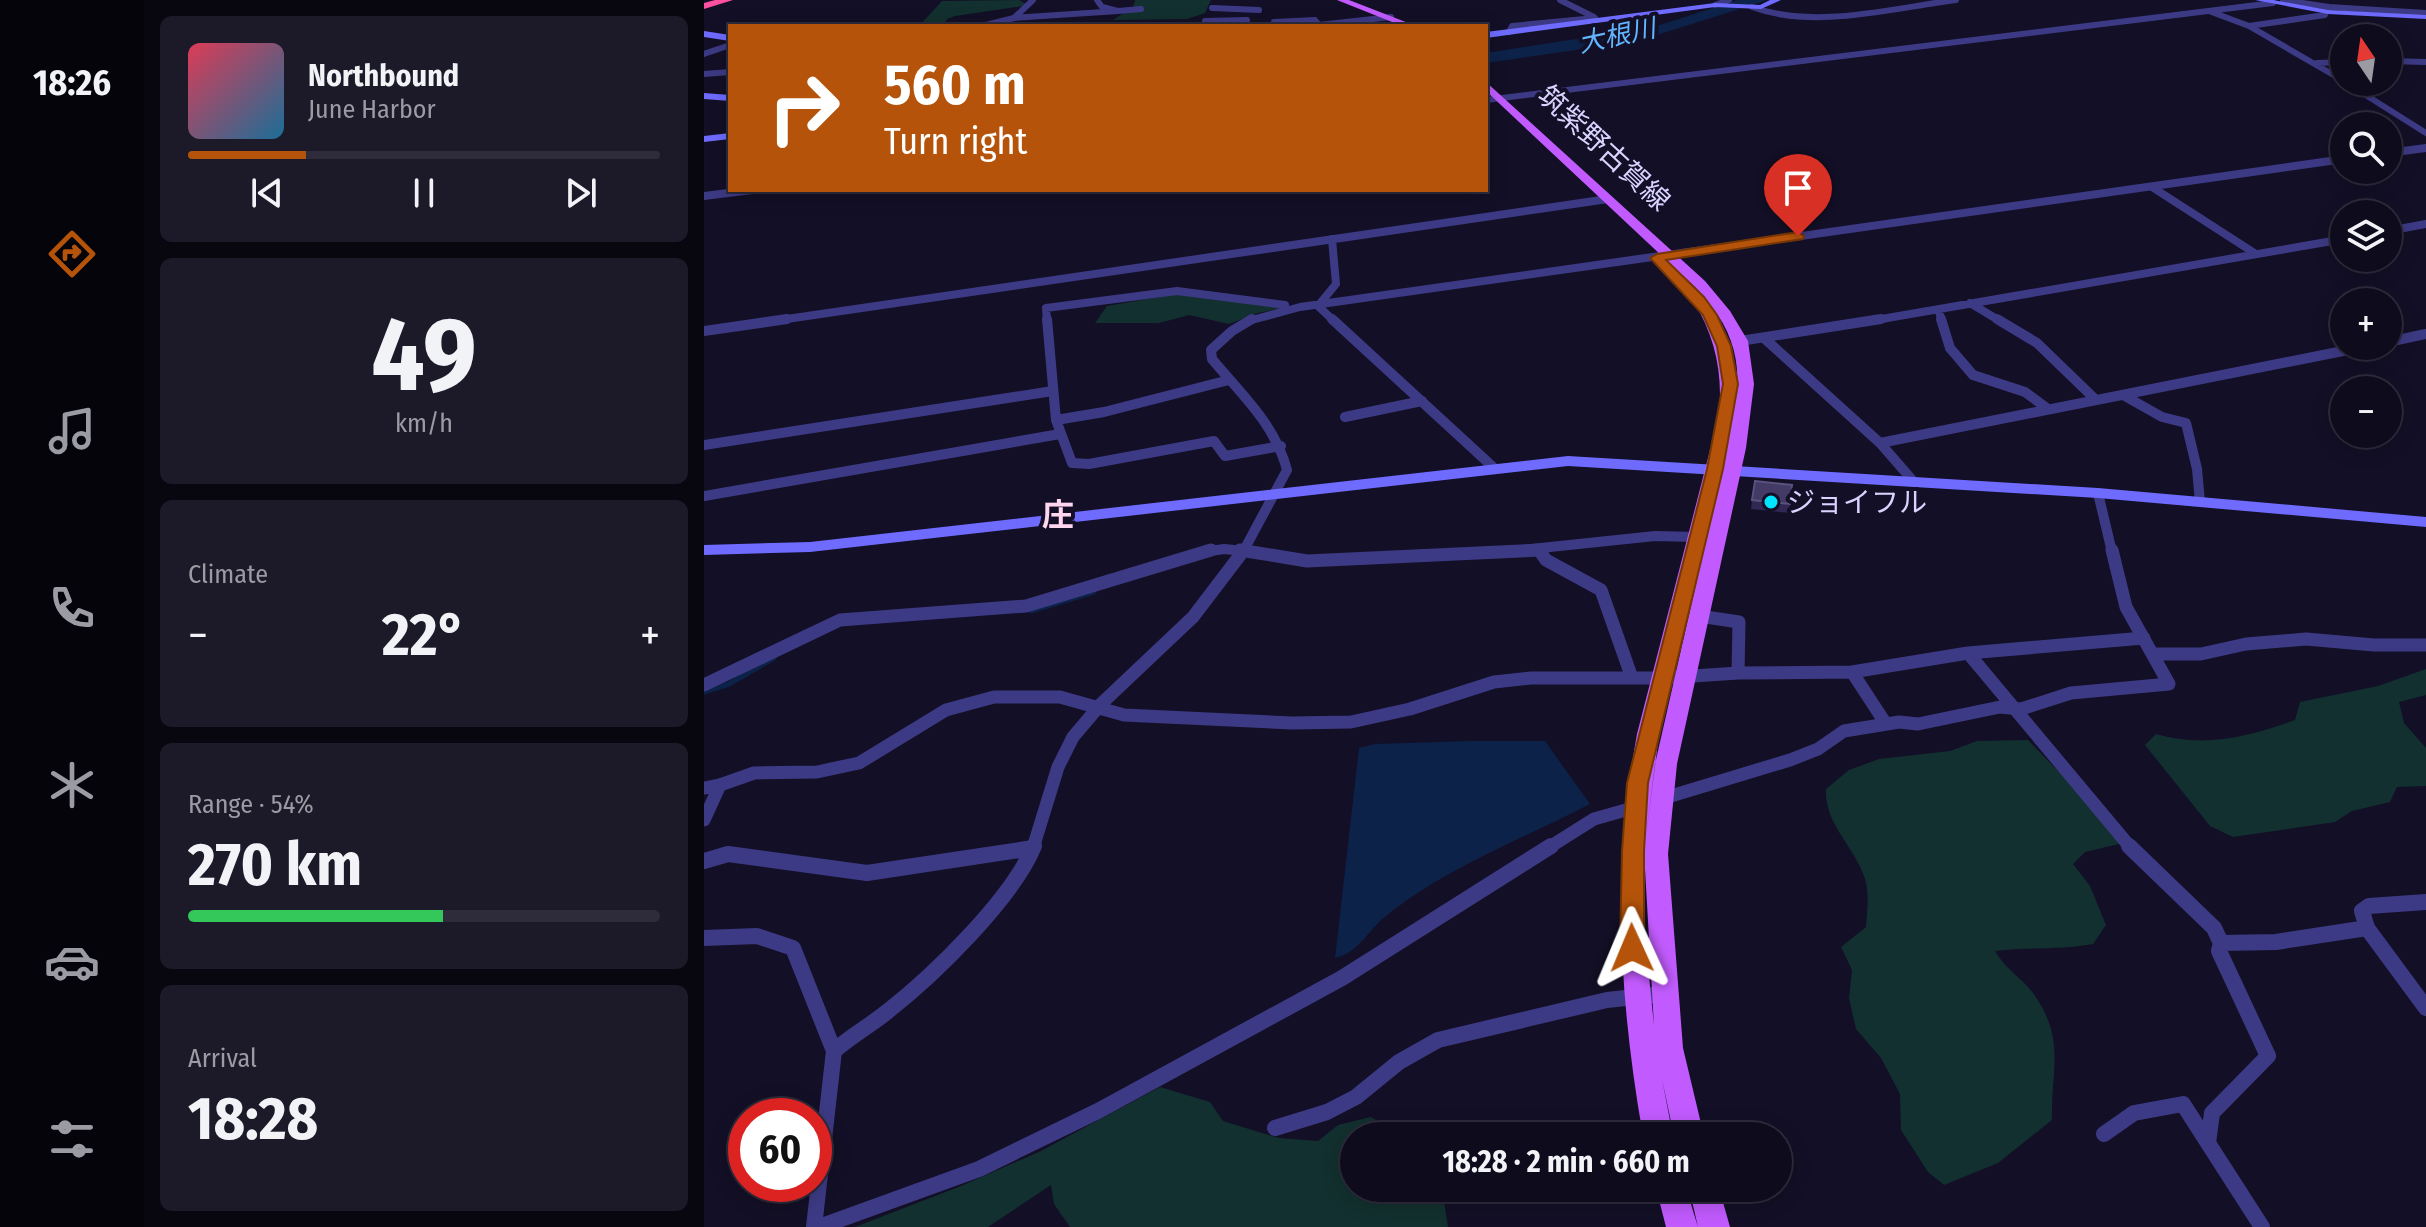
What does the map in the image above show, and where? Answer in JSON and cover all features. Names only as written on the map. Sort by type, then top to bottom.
[{"type":"highway","points":[[704,4],[714,0]]},
{"type":"highway","points":[[704,4],[728,0]]},
{"type":"main road","points":[[1341,0],[1407,24]]},
{"type":"main road","points":[[1353,0],[1416,24]]},
{"type":"main road","name":"筑紫野古賀線","points":[[1490,96],[1663,257],[1713,299],[1740,341],[1746,384],[1724,469],[1699,616],[1661,799],[1656,854],[1669,1048],[1686,1122]]},
{"type":"main road","name":"筑紫野古賀線","points":[[1656,1122],[1635,996],[1631,924],[1635,807],[1648,734],[1697,537],[1724,469],[1730,384],[1724,346],[1699,299],[1663,257]]},
{"type":"main road","points":[[1675,1202],[1682,1227]]},
{"type":"main road","points":[[1708,1202],[1714,1227]]},
{"type":"street","points":[[1014,18],[1033,0]]},
{"type":"street","points":[[1097,0],[1102,7],[1118,11]]},
{"type":"street","points":[[1204,23],[1217,0]]},
{"type":"street","points":[[1560,0],[1598,18]]},
{"type":"street","points":[[1750,7],[1777,0]]},
{"type":"street","points":[[1488,35],[1721,3],[1785,16],[1825,15],[1956,0]]},
{"type":"street","points":[[2259,0],[2328,10],[2426,15]]},
{"type":"street","points":[[1490,96],[2276,2]]},
{"type":"street","points":[[1212,8],[1259,10]]},
{"type":"street","points":[[990,24],[1014,18],[1141,9]]},
{"type":"street","points":[[2206,9],[2249,26],[2330,72]]},
{"type":"street","points":[[2249,26],[2316,17],[2328,10]]},
{"type":"street","points":[[1335,24],[1391,17]]},
{"type":"street","points":[[1204,23],[1247,20]]},
{"type":"street","points":[[1274,22],[1315,20],[1318,24]]},
{"type":"street","points":[[704,34],[728,38]]},
{"type":"street","points":[[704,47],[728,48]]},
{"type":"street","points":[[704,57],[719,49]]},
{"type":"street","points":[[704,57],[713,61]]},
{"type":"street","points":[[2402,61],[2426,62]]},
{"type":"street","points":[[2317,63],[2330,63]]},
{"type":"street","points":[[704,74],[728,72]]},
{"type":"street","points":[[2367,96],[2426,133]]},
{"type":"street","points":[[707,98],[728,98]]},
{"type":"street","points":[[704,139],[728,136]]},
{"type":"street","points":[[2402,151],[2426,148]]},
{"type":"street","points":[[834,1051],[850,1034],[890,1010],[948,955],[1024,866],[1072,739],[1097,709],[1193,617],[1236,566],[1287,470],[1281,446],[1212,359],[1211,350],[1225,335],[1255,315],[2330,161]]},
{"type":"street","points":[[2152,187],[2256,254]]},
{"type":"street","points":[[704,196],[736,192]]},
{"type":"street","points":[[704,331],[1602,200]]},
{"type":"street","points":[[2402,228],[2426,224]]},
{"type":"street","points":[[1318,306],[1336,284],[1332,239]]},
{"type":"street","points":[[1740,341],[2330,241]]},
{"type":"street","points":[[1281,446],[1225,456],[1214,441],[1079,464],[1068,460],[1065,438],[1060,434],[1056,420],[1046,308],[1177,291],[1300,307]]},
{"type":"street","points":[[1970,303],[2037,343],[2096,400]]},
{"type":"street","points":[[1318,306],[1493,467]]},
{"type":"street","points":[[1938,309],[1950,348],[1973,375],[2025,392],[2048,409]]},
{"type":"street","points":[[2402,339],[2426,334]]},
{"type":"street","points":[[1765,339],[1880,443],[1914,482]]},
{"type":"street","points":[[1880,443],[2330,354]]},
{"type":"street","points":[[1056,420],[1104,412],[1229,380]]},
{"type":"street","points":[[704,445],[1053,391]]},
{"type":"street","points":[[2123,395],[2162,417],[2186,423],[2197,469],[2200,502]]},
{"type":"street","points":[[1345,417],[1422,401]]},
{"type":"street","points":[[704,496],[1060,434]]},
{"type":"street","points":[[704,550],[810,547],[1493,467],[1568,461],[2098,493],[2426,522]]},
{"type":"street","points":[[704,938],[757,936],[793,948],[834,1051],[816,1227],[979,1169],[1098,1111],[1342,978],[1594,819],[1790,760],[1818,749],[1844,731],[1886,724],[1918,724],[1952,715],[2021,709],[2071,693],[2169,684],[2126,607],[2098,493]]},
{"type":"street","points":[[704,685],[727,677],[817,628],[840,620],[1026,606],[1213,549],[1307,561],[1539,550],[1655,536],[1697,537]]},
{"type":"street","points":[[1539,550],[1546,560],[1601,590],[1632,678]]},
{"type":"street","points":[[1699,616],[1739,622],[1738,673]]},
{"type":"street","points":[[704,788],[754,773],[817,772],[859,763],[946,710],[994,697],[1060,697],[1124,715],[1292,723],[1351,722],[1410,709],[1494,682],[1531,678],[1663,678],[1738,673],[1852,672],[1968,653],[2144,638]]},
{"type":"street","points":[[2153,654],[2201,654],[2246,644],[2306,639],[2374,645],[2426,645]]},
{"type":"street","points":[[1968,653],[2131,848],[2214,928],[2221,943],[2219,951],[2268,1056],[2212,1113],[2208,1143]]},
{"type":"street","points":[[1852,672],[1886,724]]},
{"type":"street","points":[[704,820],[720,785]]},
{"type":"street","points":[[704,861],[728,854],[867,873],[1033,848]]},
{"type":"street","points":[[2426,902],[2369,906],[2362,911],[2367,928],[2426,1008]]},
{"type":"street","points":[[2221,943],[2309,938],[2367,928]]},
{"type":"street","points":[[1275,1128],[1327,1112],[1356,1097],[1399,1062],[1438,1040],[1607,1000],[1664,994]]},
{"type":"street","points":[[2104,1134],[2134,1113],[2183,1104],[2262,1227]]},
{"type":"green space","points":[[1019,0],[1026,4],[955,16],[947,19],[945,24],[921,24],[942,1]]},
{"type":"green space","points":[[1135,0],[1211,0],[1205,13],[1187,19],[1113,20],[1133,7]]},
{"type":"green space","points":[[1176,294],[1283,308],[1229,324],[1189,315],[1159,323],[1095,323],[1107,306]]},
{"type":"green space","points":[[2426,669],[2426,695],[2399,702],[2404,723],[2426,748],[2426,786],[2397,787],[2390,802],[2352,811],[2335,822],[2233,837],[2210,826],[2145,745],[2156,734],[2209,740],[2260,731],[2295,720],[2300,702],[2378,686]]},
{"type":"green space","points":[[2028,740],[2127,842],[2085,852],[2073,864],[2090,886],[2106,925],[2093,944],[1995,951],[2033,993],[2050,1025],[2054,1054],[2052,1120],[1998,1163],[1944,1185],[1928,1172],[1901,1130],[1900,1094],[1881,1058],[1856,1029],[1849,998],[1852,970],[1841,947],[1866,927],[1867,888],[1859,865],[1834,823],[1826,789],[1849,770],[1879,759],[1950,751],[1977,741]]},
{"type":"green space","points":[[1160,1087],[1210,1102],[1223,1121],[1279,1138],[1318,1141],[1340,1125],[1340,1202],[1444,1202],[1448,1227],[1070,1227],[1054,1204],[1051,1185],[988,1227],[855,1227],[1041,1151]]},
{"type":"green space","points":[[1371,1117],[1379,1122],[1350,1122]]},
{"type":"water","name":"大根川","points":[[1737,0],[1768,0],[1638,41],[1488,63],[1488,53],[1654,27]]},
{"type":"water","points":[[1545,741],[1590,804],[1434,883],[1386,916],[1351,951],[1335,958],[1359,748],[1375,744]]},
{"type":"building","points":[[1755,481],[1792,485],[1790,504],[1752,500]]},
{"type":"waterway","points":[[1031,611],[1094,592]]},
{"type":"waterway","points":[[704,692],[729,684],[774,658]]},
{"type":"place","name":"ジョイフル","points":[[1771,502]]},
{"type":"district","name":"庄","points":[[1058,515]]},
{"type":"route","points":[[1632,948],[1633,851],[1638,783],[1715,469],[1727,415],[1730,384],[1724,346],[1710,315],[1699,299],[1657,258],[1798,236]]}]
